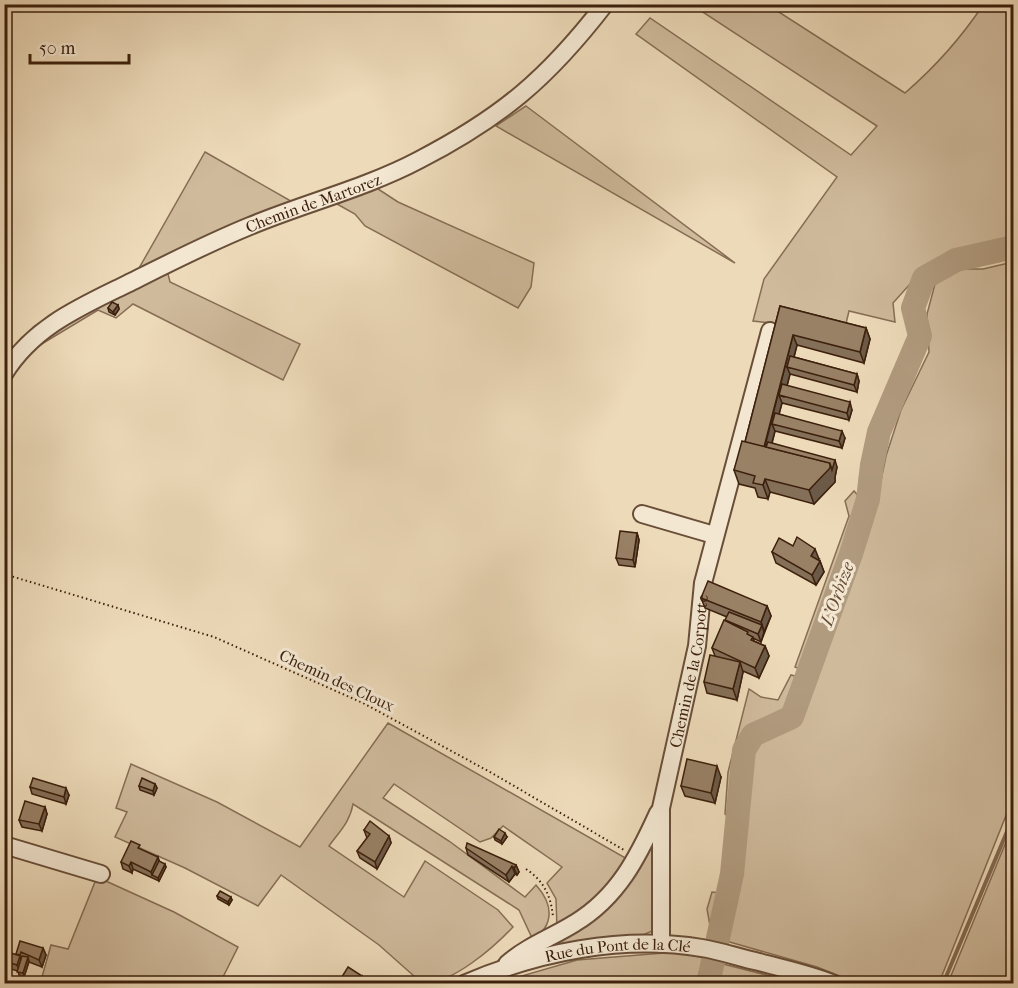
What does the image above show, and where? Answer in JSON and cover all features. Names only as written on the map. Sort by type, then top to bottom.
[{"type":"street","name":"Chemin de Martorez","points":[[4,374],[15,356],[35,335],[87,304],[250,225],[417,162],[486,122],[516,101],[544,75],[605,4]]},
{"type":"street","name":"Chemin de la Corpotte","points":[[661,944],[661,808],[697,646],[703,583],[770,331]]},
{"type":"street","points":[[642,514],[714,535]]},
{"type":"street","name":"Chemin de la Corpotte","points":[[504,966],[518,954],[578,922],[604,901],[622,882],[637,858],[661,808]]},
{"type":"street","points":[[4,845],[101,874]]},
{"type":"street","name":"Rue du Pont de la Clé","points":[[464,984],[504,966],[589,948],[661,944],[710,950],[814,976],[834,984]]},
{"type":"path","name":"Chemin des Cloux","points":[[4,574],[214,637],[352,698],[490,772],[637,858]]},
{"type":"path","points":[[526,868],[538,877],[546,888],[552,904],[554,935]]},
{"type":"shaded area","points":[[692,5],[768,5],[905,93],[947,52],[983,5],[1013,5],[1013,236],[953,252],[928,264],[893,303],[895,322],[849,311],[844,332],[753,321],[764,279],[837,177],[636,34],[650,18],[851,155],[877,126]]},
{"type":"shaded area","points":[[526,106],[735,263],[496,126]]},
{"type":"shaded area","points":[[205,152],[296,204],[138,270]]},
{"type":"shaded area","points":[[375,187],[398,202],[534,263],[531,287],[518,308],[365,226],[355,214],[337,204]]},
{"type":"shaded area","points":[[1013,262],[1013,798],[939,983],[857,983],[817,967],[712,937],[707,909],[712,892],[730,894],[740,827],[725,814],[728,772],[749,689],[761,697],[778,700],[791,675],[810,680],[816,675],[795,667],[849,516],[845,501],[854,491],[874,514],[886,456],[901,410],[929,352],[927,314],[935,284],[959,269],[983,269]]},
{"type":"shaded area","points":[[167,270],[170,282],[300,344],[283,380],[133,304],[116,318],[98,310],[25,354],[55,325]]},
{"type":"shaded area","points":[[388,723],[629,860],[617,881],[557,929],[556,899],[547,883],[562,867],[503,826],[491,838],[480,842],[394,784],[383,798],[449,841],[525,897],[536,885],[546,899],[549,914],[545,927],[533,940],[519,910],[353,804],[347,822],[329,846],[404,897],[425,861],[498,910],[513,927],[472,963],[447,978],[423,984],[379,945],[281,875],[258,906],[185,868],[115,837],[127,812],[116,808],[131,764],[217,802],[300,847]]},
{"type":"shaded area","points":[[1013,825],[1013,983],[948,983]]},
{"type":"shaded area","points":[[655,831],[656,924],[652,931],[643,935],[582,940],[543,950],[592,918]]},
{"type":"shaded area","points":[[97,877],[174,912],[238,947],[220,983],[40,984],[51,945],[68,949]]},
{"type":"shaded area","points":[[676,952],[704,958],[696,983],[494,984],[577,960]]},
{"type":"shaded area","points":[[723,964],[798,983],[716,983]]},
{"type":"building","points":[[112,302],[118,305],[113,312],[108,308]]},
{"type":"building","points":[[780,306],[866,328],[860,352],[793,335],[764,447],[745,442]]},
{"type":"building","points":[[790,356],[857,374],[854,385],[787,367]]},
{"type":"building","points":[[782,384],[850,402],[847,413],[779,395]]},
{"type":"building","points":[[775,413],[842,431],[839,441],[772,424]]},
{"type":"building","points":[[742,441],[830,463],[830,468],[809,490],[765,479],[763,485],[753,483],[755,476],[734,470]]},
{"type":"building","points":[[768,442],[835,460],[832,470],[830,463],[766,447]]},
{"type":"building","points":[[620,531],[637,533],[633,560],[616,558]]},
{"type":"building","points":[[797,537],[815,549],[811,556],[820,561],[812,575],[772,552],[779,538],[793,546]]},
{"type":"building","points":[[708,581],[767,606],[761,622],[701,598]]},
{"type":"building","points":[[729,612],[762,625],[758,634],[725,620]]},
{"type":"building","points":[[724,620],[748,632],[747,634],[753,637],[751,640],[765,646],[755,668],[712,648]]},
{"type":"building","points":[[710,655],[740,662],[733,689],[704,682]]},
{"type":"building","points":[[687,759],[717,766],[711,793],[681,786]]},
{"type":"building","points":[[33,778],[66,788],[64,797],[30,787]]},
{"type":"building","points":[[142,778],[155,784],[153,791],[139,786]]},
{"type":"building","points":[[25,801],[45,807],[39,824],[19,820]]},
{"type":"building","points":[[370,821],[389,836],[375,862],[357,851],[370,834],[364,830]]},
{"type":"building","points":[[499,829],[505,833],[501,841],[494,837]]},
{"type":"building","points":[[131,841],[140,845],[138,848],[158,857],[151,872],[131,862],[129,866],[121,862]]},
{"type":"building","points":[[467,843],[516,865],[514,868],[512,866],[506,875],[466,848]]},
{"type":"building","points":[[159,861],[165,864],[158,878],[152,875]]},
{"type":"building","points":[[220,891],[231,897],[228,902],[217,896]]},
{"type":"building","points":[[20,941],[43,948],[39,960],[21,952],[20,955],[16,954]]},
{"type":"building","points":[[4,945],[10,947],[8,952],[20,956],[17,965],[4,961]]},
{"type":"building","points":[[22,956],[28,957],[23,973],[17,972]]},
{"type":"building","points":[[348,967],[362,976],[356,984],[344,984],[340,980]]},
{"type":"waterway","name":"L'Orbize","points":[[708,984],[732,874],[744,750],[753,735],[792,717],[851,554],[868,499],[879,432],[920,336],[913,308],[924,278],[956,260],[1014,247]]},
{"type":"waterway","points":[[943,984],[1014,815]]}]
